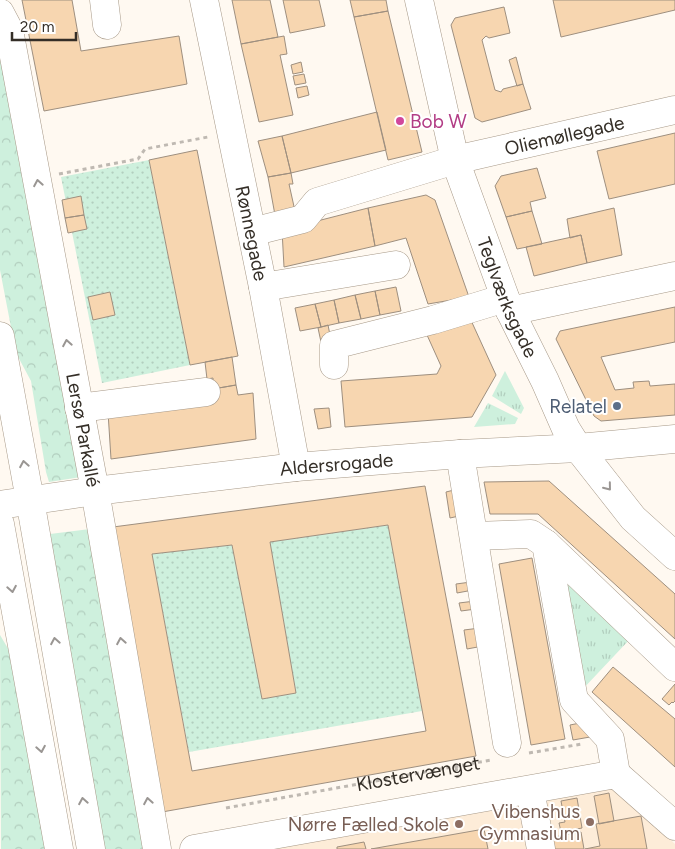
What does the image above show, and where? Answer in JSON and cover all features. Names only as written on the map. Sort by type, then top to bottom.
[{"type":"street","name":"Rønnegade","points":[[204,0],[263,287],[296,467]]},
{"type":"street","name":"Teglværksgade","points":[[419,0],[455,160],[508,305],[566,429],[578,448],[633,518],[675,556]]},
{"type":"street","name":"Lersø Parkallé","points":[[0,13],[9,30],[37,178],[95,491],[157,849]]},
{"type":"street","name":"Oliemøllegade","points":[[252,232],[303,219],[317,202],[455,160],[675,110]]},
{"type":"street","points":[[263,287],[396,265]]},
{"type":"street","points":[[334,364],[334,345],[433,320],[675,276]]},
{"type":"street","points":[[0,336],[91,849]]},
{"type":"street","points":[[79,408],[206,392]]},
{"type":"street","name":"Aldersrogade","points":[[0,505],[95,491],[296,467],[460,454],[578,448],[675,439]]},
{"type":"street","points":[[460,454],[510,752]]},
{"type":"street","points":[[0,524],[59,849]]},
{"type":"street","points":[[474,536],[531,534],[546,544],[675,667]]},
{"type":"street","points":[[546,544],[574,700],[610,739],[616,774],[675,826]]},
{"type":"street","points":[[194,849],[307,839],[530,790],[616,774]]},
{"type":"street","points":[[530,790],[541,849]]},
{"type":"path","points":[[37,178],[138,159],[145,149],[232,132]]},
{"type":"path","name":"Klostervænget","points":[[226,808],[510,752],[610,739]]},
{"type":"shaded area","points":[[614,786],[675,844],[675,849],[256,849]]},
{"type":"green space","points":[[0,36],[81,477],[49,482],[31,381],[16,353],[0,270]]},
{"type":"green space","points":[[149,160],[190,365],[102,383],[61,177]]},
{"type":"green space","points":[[505,371],[524,408],[521,414],[492,396]]},
{"type":"green space","points":[[488,403],[518,418],[515,424],[474,427]]},
{"type":"green space","points":[[388,525],[422,711],[189,752],[152,554],[232,545],[262,699],[296,693],[270,542]]},
{"type":"green space","points":[[90,529],[148,849],[101,849],[47,541],[50,534]]},
{"type":"green space","points":[[559,567],[631,638],[581,691]]},
{"type":"green space","points":[[0,635],[16,662],[50,849],[1,849]]},
{"type":"building","points":[[22,0],[72,0],[81,51],[179,36],[187,84],[44,111]]},
{"type":"building","points":[[232,0],[270,0],[278,37],[241,44]]},
{"type":"building","points":[[283,0],[319,0],[325,26],[290,33]]},
{"type":"building","points":[[350,0],[386,0],[388,11],[354,17]]},
{"type":"building","points":[[553,0],[675,0],[675,10],[561,37]]},
{"type":"building","points":[[504,7],[510,33],[489,38],[486,36],[482,40],[495,90],[501,92],[503,89],[523,84],[531,109],[482,122],[475,118],[451,25],[455,18]]},
{"type":"building","points":[[388,11],[422,152],[388,160],[354,17]]},
{"type":"building","points":[[284,36],[287,54],[280,55],[293,115],[259,122],[241,44]]},
{"type":"building","points":[[516,57],[523,84],[517,86],[509,60]]},
{"type":"building","points":[[301,62],[303,72],[293,74],[291,65]]},
{"type":"building","points":[[304,74],[306,83],[295,85],[293,76]]},
{"type":"building","points":[[307,86],[309,95],[298,98],[296,88]]},
{"type":"building","points":[[377,112],[386,150],[291,173],[282,136]]},
{"type":"building","points":[[675,133],[675,184],[609,199],[597,151]]},
{"type":"building","points":[[282,136],[291,173],[268,177],[258,141]]},
{"type":"building","points":[[197,150],[238,356],[190,365],[149,160]]},
{"type":"building","points":[[537,168],[546,198],[530,202],[532,211],[506,217],[495,186],[501,176]]},
{"type":"building","points":[[291,173],[293,184],[289,184],[295,211],[275,215],[268,177]]},
{"type":"building","points":[[426,195],[435,200],[469,297],[428,304],[406,238],[375,246],[368,208]]},
{"type":"building","points":[[81,196],[84,215],[65,218],[62,200]]},
{"type":"building","points":[[368,208],[375,246],[284,267],[282,230]]},
{"type":"building","points":[[614,208],[622,255],[587,263],[581,235],[570,238],[567,219]]},
{"type":"building","points":[[532,211],[542,244],[517,249],[506,217]]},
{"type":"building","points":[[84,215],[87,229],[68,233],[65,218]]},
{"type":"building","points":[[581,235],[587,263],[534,276],[526,247]]},
{"type":"building","points":[[396,287],[401,311],[380,315],[375,291]]},
{"type":"building","points":[[375,291],[380,315],[361,319],[355,295]]},
{"type":"building","points":[[110,292],[115,315],[93,320],[88,297]]},
{"type":"building","points":[[355,295],[361,319],[339,323],[334,300]]},
{"type":"building","points":[[334,300],[339,323],[321,327],[315,304]]},
{"type":"building","points":[[315,304],[321,327],[300,331],[295,308]]},
{"type":"building","points":[[675,307],[675,342],[601,357],[615,390],[634,388],[633,382],[649,381],[650,386],[675,384],[675,415],[601,421],[594,416],[556,339],[560,331]]},
{"type":"building","points":[[469,316],[496,375],[472,417],[345,427],[341,381],[437,374],[441,366],[427,335]]},
{"type":"building","points":[[328,325],[331,340],[321,342],[318,328]]},
{"type":"building","points":[[232,357],[236,385],[213,389],[213,378],[207,379],[205,362]]},
{"type":"building","points":[[236,385],[238,395],[253,393],[256,439],[111,459],[108,412]]},
{"type":"building","points":[[329,408],[331,427],[318,429],[314,409]]},
{"type":"building","points":[[549,481],[675,594],[675,639],[538,514],[490,514],[484,482]]},
{"type":"building","points":[[425,486],[476,756],[162,812],[113,527]],"holes":[[[388,525],[426,731],[192,771],[152,554],[232,545],[262,699],[296,693],[270,542]]]},
{"type":"building","points":[[454,490],[459,516],[450,518],[446,492]]},
{"type":"building","points":[[532,558],[565,739],[531,745],[499,564]]},
{"type":"building","points":[[471,582],[473,590],[457,593],[456,584]]},
{"type":"building","points":[[475,601],[476,609],[461,611],[459,603]]},
{"type":"building","points":[[480,628],[483,646],[467,649],[464,630]]},
{"type":"building","points":[[613,667],[675,719],[675,767],[592,692]]},
{"type":"building","points":[[675,684],[675,701],[669,705],[662,699]]},
{"type":"building","points":[[585,722],[590,737],[573,740],[570,725]]},
{"type":"building","points":[[609,793],[614,821],[599,824],[594,796]]},
{"type":"building","points":[[577,798],[582,828],[561,832],[559,823],[565,822],[561,801]]},
{"type":"building","points":[[641,816],[647,849],[585,849],[600,846],[596,824]]},
{"type":"building","points":[[484,829],[488,849],[371,849]]},
{"type":"building","points":[[581,832],[584,849],[546,849],[544,839]]},
{"type":"building","points":[[364,842],[366,849],[337,849],[337,847]]},
{"type":"place","name":"Bob W","points":[[400,121]]},
{"type":"place","name":"Relatel","points":[[617,406]]},
{"type":"place","name":"Vibenshus Gymnasium","points":[[590,822]]},
{"type":"place","name":"Nørre Fælled Skole","points":[[459,824]]}]
